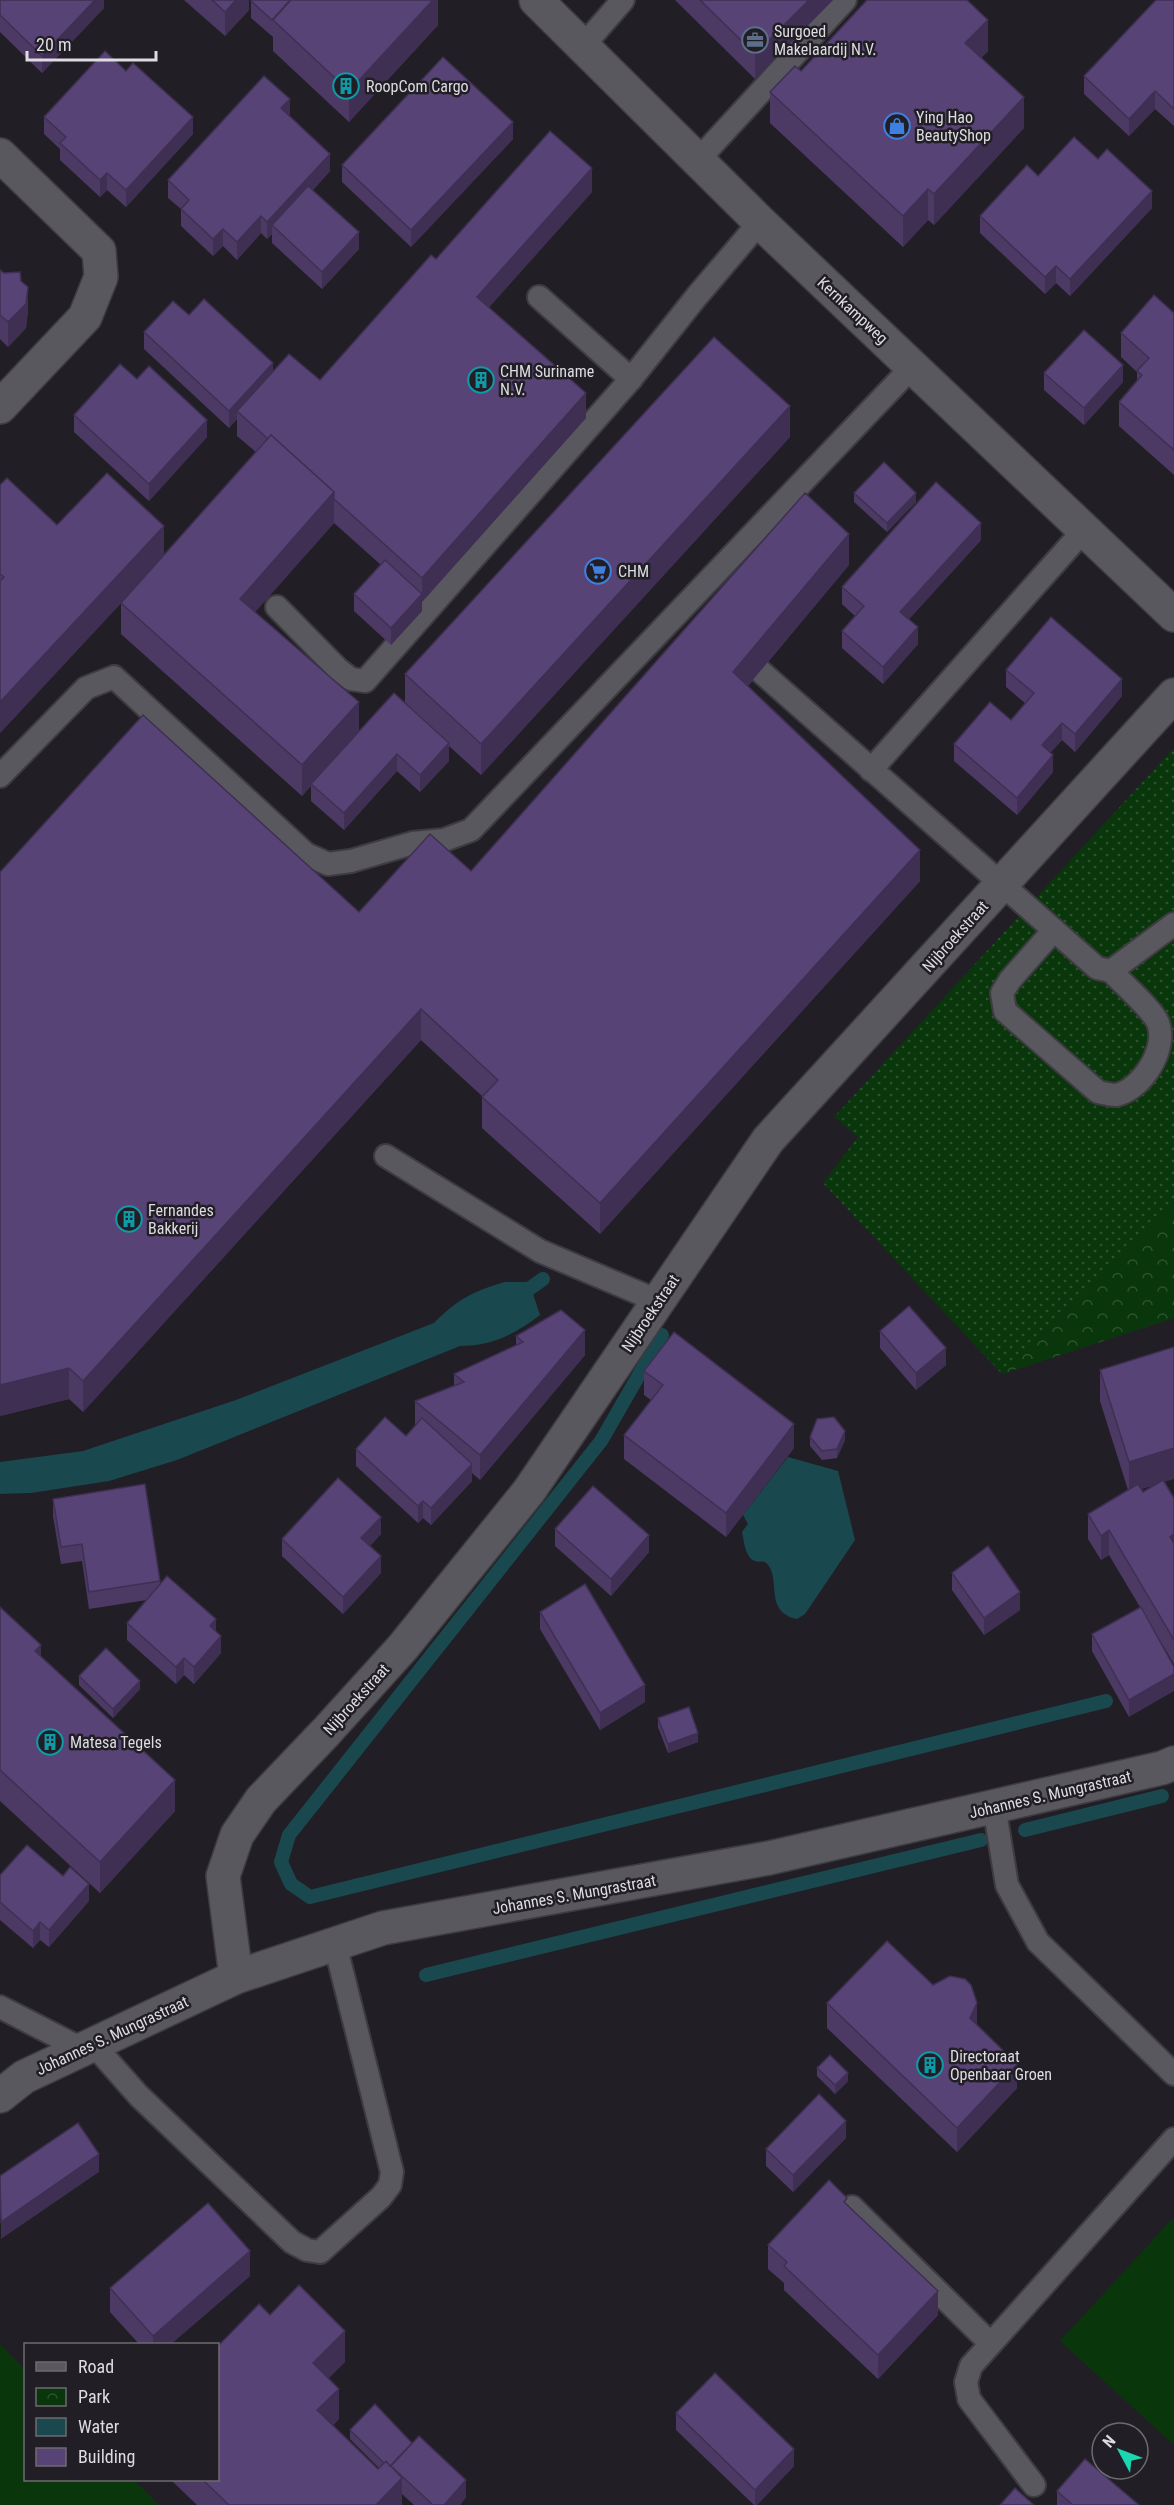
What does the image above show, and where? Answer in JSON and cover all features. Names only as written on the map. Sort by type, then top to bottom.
[{"type":"street","name":"Kernkampweg","points":[[536,0],[760,222],[1174,615]]},
{"type":"street","points":[[0,155],[99,251],[101,277],[85,317],[0,407]]},
{"type":"street","name":"Nijbroekstraat","points":[[236,1977],[223,1876],[237,1835],[261,1800],[403,1647],[529,1491],[768,1140],[1174,695]]},
{"type":"street","name":"Johannes S. Mungrastraat","points":[[0,2096],[24,2077],[236,1977],[383,1929],[770,1858],[1162,1768],[1174,1763]]},
{"type":"lane","points":[[583,46],[623,0]]},
{"type":"lane","points":[[698,160],[845,0]]},
{"type":"lane","points":[[277,607],[339,670],[351,679],[365,681],[631,379],[760,222]]},
{"type":"lane","points":[[539,297],[631,379]]},
{"type":"lane","points":[[0,776],[86,688],[114,677],[306,854],[328,864],[351,861],[413,843],[444,840],[471,830],[913,366]]},
{"type":"lane","points":[[871,770],[1084,530]]},
{"type":"lane","points":[[686,604],[703,620]]},
{"type":"lane","points":[[760,671],[871,770],[1002,884],[1097,968],[1111,971],[1157,1020],[1162,1035],[1158,1056],[1131,1089],[1115,1095],[1098,1092],[1005,1011],[1002,993],[1010,980],[1054,930]]},
{"type":"lane","points":[[1111,971],[1174,924]]},
{"type":"lane","points":[[386,1156],[540,1251],[658,1302]]},
{"type":"lane","points":[[994,1806],[1007,1885],[1038,1942],[1174,2074]]},
{"type":"lane","points":[[0,2007],[88,2047],[292,2242],[307,2250],[320,2252],[381,2197],[390,2185],[392,2172],[335,1944]]},
{"type":"lane","points":[[1034,2485],[969,2399],[966,2382],[971,2366],[1174,2139]]},
{"type":"lane","points":[[852,2207],[990,2343]]},
{"type":"green space","points":[[1174,748],[1174,1205],[1002,1374],[823,1183],[858,1137],[834,1117]]},
{"type":"green space","points":[[1174,1205],[1174,1318],[1002,1374]]},
{"type":"green space","points":[[1174,2217],[1174,2445],[1060,2341]]},
{"type":"green space","points":[[0,2344],[24,2369],[24,2481],[135,2481],[159,2505],[0,2505]]},
{"type":"water","points":[[505,1282],[529,1282],[540,1315],[503,1338],[482,1344],[460,1346],[177,1460],[109,1481],[31,1493],[0,1494],[0,1462],[83,1451],[236,1400],[434,1323],[466,1297]]},
{"type":"water","points":[[788,1457],[838,1471],[855,1540],[805,1614],[797,1619],[780,1610],[775,1595],[772,1572],[765,1562],[755,1561],[749,1556],[742,1532],[748,1524],[743,1515]]},
{"type":"building","points":[[0,0],[95,0],[42,56],[0,15]]},
{"type":"building","points":[[212,0],[236,0],[225,12]]},
{"type":"building","points":[[251,0],[290,0],[272,20]]},
{"type":"building","name":"RoopCom Cargo","points":[[291,0],[433,0],[349,91],[273,20]]},
{"type":"building","points":[[700,0],[809,0],[755,54]]},
{"type":"building","name":"Ying Hao BeautyShop","points":[[867,0],[967,0],[988,20],[965,43],[1024,97],[934,194],[928,189],[903,216],[770,92],[795,66],[801,71]]},
{"type":"building","points":[[1156,0],[1174,0],[1174,109],[1155,91],[1129,119],[1084,76]]},
{"type":"building","points":[[105,51],[126,71],[133,63],[193,117],[126,190],[107,173],[100,180],[60,143],[66,137],[44,117]]},
{"type":"building","points":[[443,57],[513,122],[411,230],[342,165]]},
{"type":"building","points":[[264,76],[290,99],[281,108],[330,154],[267,222],[261,216],[237,242],[223,229],[213,239],[181,209],[189,200],[168,180]]},
{"type":"building","points":[[550,131],[592,168],[477,297],[586,393],[422,578],[334,499],[334,492],[271,435],[268,439],[237,411],[289,354],[320,380],[431,255],[436,259]]},
{"type":"building","points":[[1074,137],[1098,159],[1107,149],[1152,191],[1070,279],[1056,266],[1045,277],[980,216],[1027,165],[1038,176]]},
{"type":"building","points":[[308,186],[359,232],[322,272],[272,225]]},
{"type":"building","points":[[0,270],[4,273],[20,272],[21,281],[28,287],[26,304],[8,322],[0,315]]},
{"type":"building","points":[[1154,295],[1174,313],[1174,450],[1119,402],[1142,375],[1137,371],[1149,358],[1121,333]]},
{"type":"building","points":[[204,299],[273,363],[229,411],[144,332],[173,301],[189,315]]},
{"type":"building","points":[[1084,330],[1123,365],[1084,408],[1044,373]]},
{"type":"building","name":"CHM","points":[[714,337],[790,406],[481,744],[405,674]]},
{"type":"building","points":[[120,364],[137,379],[149,366],[207,420],[149,484],[74,415]]},
{"type":"building","points":[[271,435],[334,492],[240,599],[359,702],[302,765],[121,603]]},
{"type":"building","points":[[884,462],[916,493],[887,523],[854,493]]},
{"type":"building","points":[[107,473],[164,526],[0,702],[0,581],[4,577],[0,574],[0,485],[7,478],[57,525]]},
{"type":"building","points":[[936,482],[981,523],[900,612],[918,627],[883,667],[842,631],[864,606],[842,587]]},
{"type":"building","points":[[805,493],[849,534],[733,672],[920,850],[600,1203],[482,1097],[498,1080],[421,1009],[83,1381],[69,1368],[0,1385],[0,872],[143,715],[359,912],[430,834],[471,871]]},
{"type":"building","points":[[385,560],[422,594],[391,628],[354,594]]},
{"type":"building","points":[[1051,617],[1122,679],[1075,734],[1062,723],[1042,745],[1053,755],[1017,798],[954,744],[990,702],[1011,720],[1034,693],[1006,670]]},
{"type":"building","points":[[394,693],[449,743],[420,775],[397,754],[344,813],[311,784]]},
{"type":"building","points":[[909,1306],[946,1348],[916,1373],[880,1331]]},
{"type":"building","points":[[561,1310],[585,1330],[480,1455],[415,1401],[464,1382],[454,1374],[523,1342],[516,1336]]},
{"type":"building","points":[[674,1332],[794,1424],[726,1513],[624,1435],[663,1385],[644,1371]]},
{"type":"building","points":[[1174,1347],[1174,1448],[1129,1462],[1100,1370]]},
{"type":"building","points":[[385,1417],[406,1436],[422,1418],[472,1464],[431,1508],[423,1501],[418,1506],[356,1449]]},
{"type":"building","points":[[834,1417],[845,1431],[837,1449],[822,1451],[810,1437],[817,1419]]},
{"type":"building","points":[[338,1478],[381,1517],[361,1538],[381,1556],[343,1597],[282,1539]]},
{"type":"building","points":[[1163,1480],[1174,1498],[1174,1534],[1170,1537],[1174,1543],[1174,1640],[1109,1530],[1101,1536],[1088,1514],[1138,1484],[1143,1492]]},
{"type":"building","points":[[145,1484],[160,1581],[89,1592],[82,1544],[61,1547],[53,1499]]},
{"type":"building","points":[[593,1486],[649,1535],[611,1579],[555,1529]]},
{"type":"building","points":[[988,1546],[1020,1592],[984,1618],[952,1573]]},
{"type":"building","points":[[167,1576],[216,1619],[210,1626],[221,1636],[194,1667],[184,1658],[176,1667],[127,1623]]},
{"type":"building","points":[[585,1584],[645,1685],[600,1713],[540,1612]]},
{"type":"building","name":"Matesa Tegels","points":[[0,1607],[41,1645],[35,1651],[175,1780],[100,1862],[0,1770]]},
{"type":"building","points":[[1141,1607],[1174,1667],[1174,1674],[1129,1700],[1092,1634]]},
{"type":"building","points":[[106,1648],[140,1681],[113,1709],[79,1676]]},
{"type":"building","points":[[689,1707],[698,1733],[668,1744],[658,1718]]},
{"type":"building","points":[[27,1845],[63,1876],[70,1867],[89,1884],[49,1930],[40,1922],[33,1931],[0,1902],[0,1875]]},
{"type":"building","name":"Directoraat Openbaar Groen","points":[[887,1941],[933,1985],[950,1976],[965,1979],[971,1985],[977,2003],[970,2018],[1017,2064],[957,2128],[827,2003]]},
{"type":"building","points":[[830,2055],[848,2073],[835,2085],[817,2068]]},
{"type":"building","points":[[819,2094],[846,2121],[793,2175],[766,2149]]},
{"type":"building","points":[[78,2123],[99,2154],[1,2222],[0,2176]]},
{"type":"building","points":[[829,2180],[847,2198],[844,2202],[938,2291],[878,2355],[784,2266],[787,2262],[768,2245]]},
{"type":"building","points":[[208,2203],[250,2251],[153,2336],[110,2288]]},
{"type":"building","points":[[299,2285],[345,2331],[313,2363],[339,2389],[317,2410],[378,2469],[386,2461],[402,2478],[376,2505],[229,2505],[204,2481],[219,2481],[219,2345],[259,2304],[270,2315]]},
{"type":"building","points":[[715,2373],[794,2449],[755,2490],[676,2413]]},
{"type":"building","points":[[375,2404],[412,2443],[390,2466],[350,2430]]},
{"type":"building","points":[[419,2436],[466,2480],[444,2505],[433,2505],[391,2466]]},
{"type":"building","points":[[1085,2459],[1090,2463],[1090,2481],[1111,2481],[1139,2505],[1073,2505],[1057,2491]]},
{"type":"building","points":[[1015,2488],[1034,2505],[1000,2505]]},
{"type":"waterway","points":[[518,1297],[543,1279]]},
{"type":"waterway","points":[[662,1335],[601,1441],[289,1835],[281,1862],[291,1884],[310,1897],[1106,1701]]},
{"type":"waterway","points":[[1025,1830],[1162,1796]]},
{"type":"waterway","points":[[426,1975],[981,1840]]},
{"type":"place","name":"Surgoed Makelaardij N.V.","points":[[755,40]]},
{"type":"place","name":"RoopCom Cargo","points":[[346,86]]},
{"type":"place","name":"Ying Hao BeautyShop","points":[[897,126]]},
{"type":"place","name":"CHM Suriname N.V.","points":[[481,380]]},
{"type":"place","name":"CHM","points":[[598,571]]},
{"type":"place","name":"Fernandes Bakkerij","points":[[129,1219]]},
{"type":"place","name":"Matesa Tegels","points":[[50,1742]]},
{"type":"place","name":"Directoraat Openbaar Groen","points":[[930,2065]]}]
